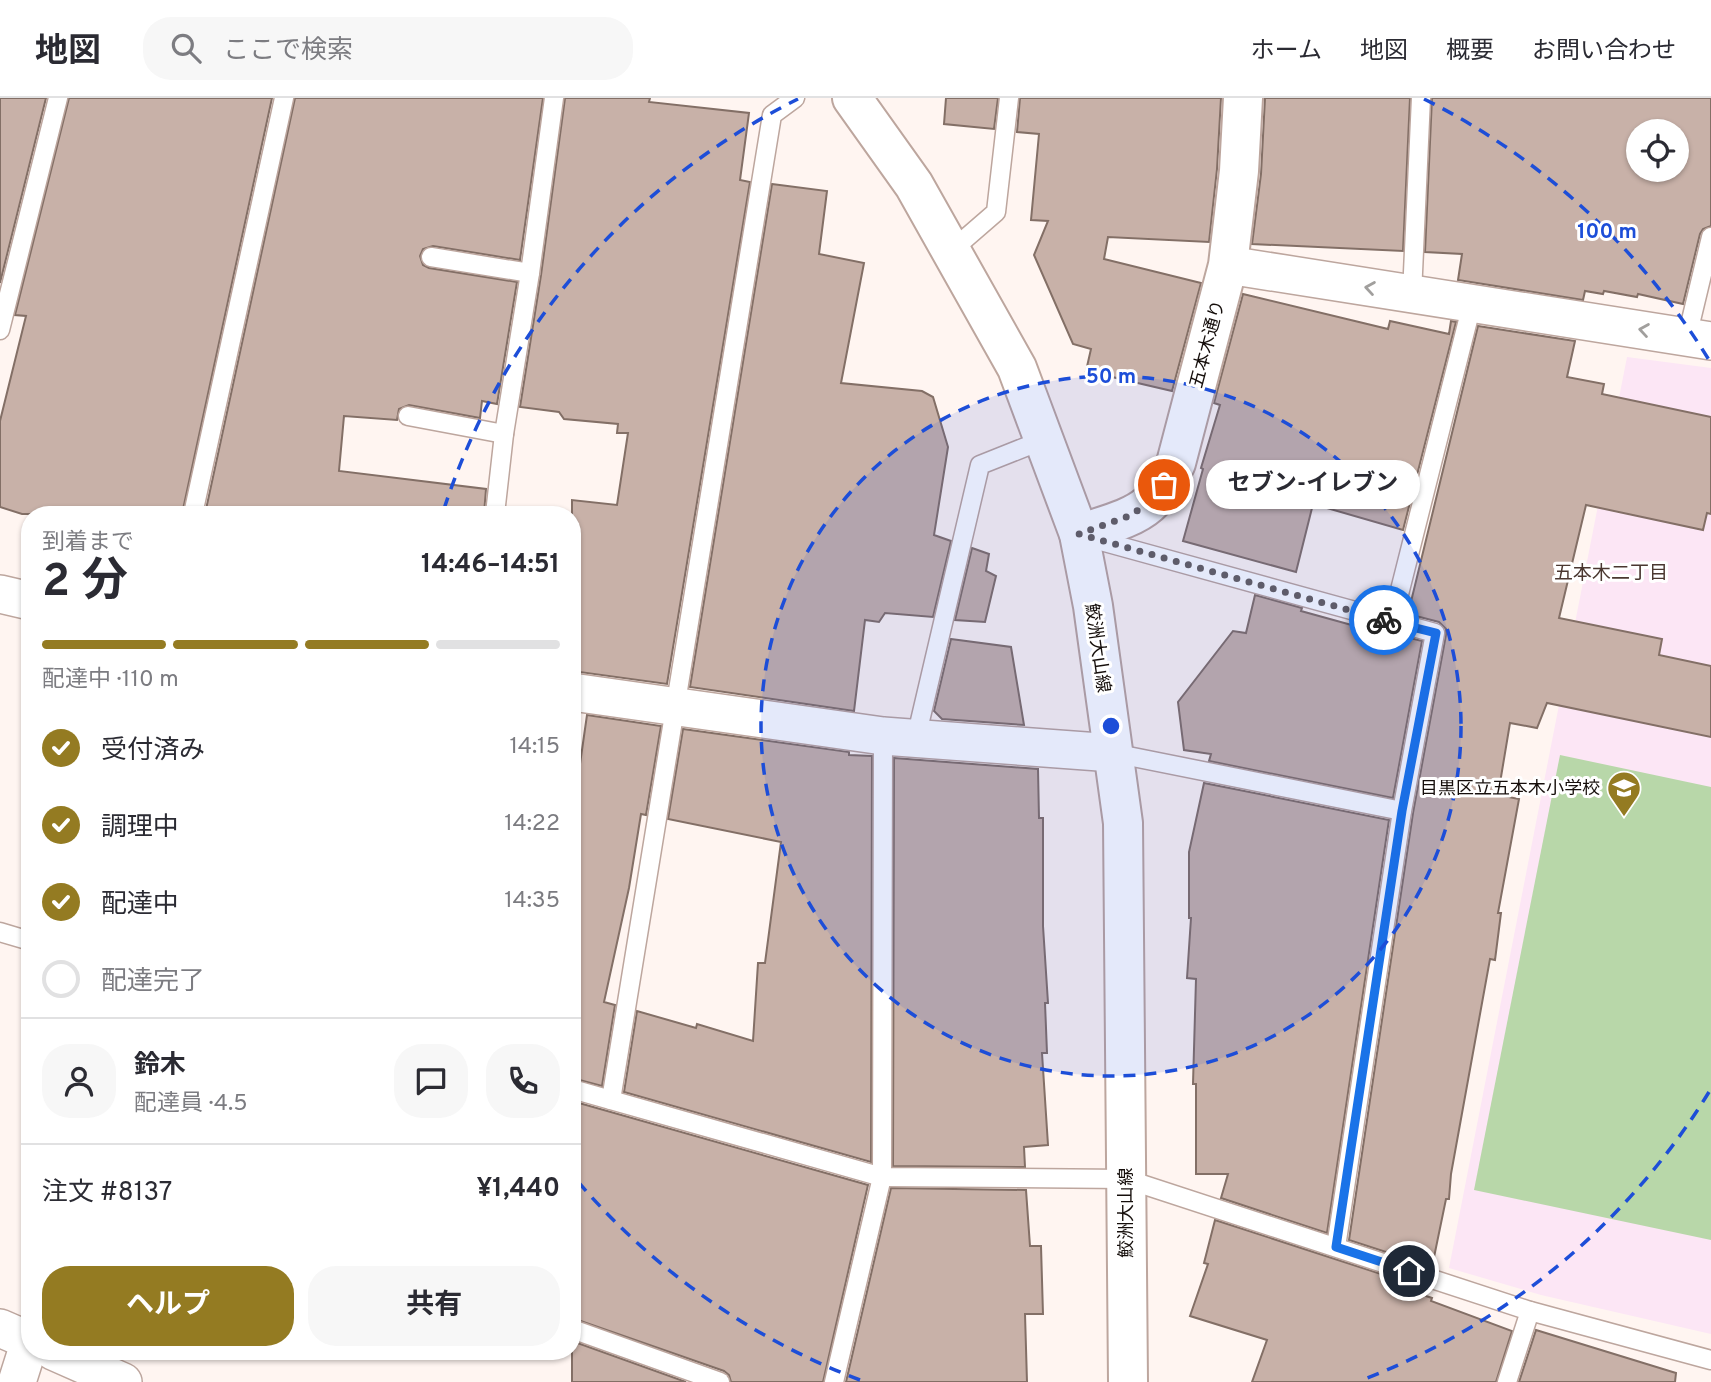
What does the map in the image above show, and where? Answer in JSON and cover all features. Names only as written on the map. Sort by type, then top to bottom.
[{"type":"main road","name":"鮫洲大山線","points":[[852,98],[914,185],[1017,368],[1079,534],[1090,590],[1123,823],[1128,1382]]},
{"type":"main road","name":"五本木通り","points":[[1079,534],[1126,517],[1149,504],[1176,463],[1228,265],[1239,171],[1243,98]]},
{"type":"street","points":[[1228,265],[1699,339]]},
{"type":"street","points":[[0,594],[21,599]]},
{"type":"street","points":[[581,693],[899,737],[1113,753]]},
{"type":"street","points":[[0,1328],[21,1337]]},
{"type":"street","points":[[17,1382],[24,1360]]},
{"type":"street","points":[[82,1360],[104,1367]]},
{"type":"lane","points":[[0,330],[58,98]]},
{"type":"lane","points":[[195,506],[284,98]]},
{"type":"lane","points":[[496,506],[504,434],[554,98]]},
{"type":"lane","points":[[611,1100],[772,115],[795,98]]},
{"type":"lane","points":[[951,251],[996,212],[1009,98]]},
{"type":"lane","points":[[1412,294],[1421,98]]},
{"type":"lane","points":[[1699,339],[1711,237]]},
{"type":"lane","points":[[431,257],[530,273]]},
{"type":"lane","points":[[1392,622],[1472,304]]},
{"type":"lane","points":[[408,416],[504,434]]},
{"type":"lane","points":[[834,1382],[882,1177],[899,737],[980,465],[1043,440]]},
{"type":"lane","points":[[1079,534],[1436,633],[1402,811],[1336,1247]]},
{"type":"lane","points":[[1113,753],[1402,811]]},
{"type":"lane","points":[[0,932],[21,938]]},
{"type":"lane","points":[[581,1092],[882,1177],[1126,1179],[1530,1311],[1711,1360]]},
{"type":"lane","points":[[1507,1382],[1530,1311]]},
{"type":"lane","points":[[581,1332],[720,1382]]},
{"type":"shaded area","name":"目黒区立五本木小学校","points":[[1627,357],[1711,368],[1711,1334],[1541,1295],[1449,1268]]},
{"type":"green space","points":[[1560,755],[1711,787],[1711,1240],[1474,1190]]},
{"type":"building","points":[[0,98],[46,98],[0,283]]},
{"type":"building","points":[[69,98],[272,98],[184,506],[21,506],[21,514],[0,507],[0,421],[26,316],[15,315]]},
{"type":"building","points":[[295,98],[543,98],[520,260],[433,246],[423,249],[420,256],[423,265],[429,268],[517,282],[497,404],[482,401],[480,418],[409,405],[399,409],[397,420],[344,416],[339,471],[486,489],[485,506],[207,506]]},
{"type":"building","points":[[565,98],[650,98],[649,102],[749,113],[740,180],[750,182],[667,684],[581,672],[581,506],[572,506],[572,500],[617,505],[628,433],[617,433],[618,424],[564,419],[559,412],[520,407]]},
{"type":"building","points":[[946,98],[998,98],[994,129],[944,124]]},
{"type":"building","points":[[1020,98],[1221,98],[1209,242],[1108,237],[1104,259],[1201,283],[1172,391],[1086,371],[1091,349],[1073,344],[1034,255],[1048,221],[1031,220],[1039,134],[1017,132]]},
{"type":"building","points":[[1265,98],[1410,98],[1403,251],[1252,244],[1261,174]]},
{"type":"building","points":[[1432,98],[1711,98],[1711,226],[1703,229],[1700,234],[1683,304],[1638,294],[1637,297],[1604,291],[1603,294],[1585,291],[1583,300],[1458,280],[1462,254],[1425,252]]},
{"type":"building","points":[[772,184],[827,191],[819,254],[864,263],[841,383],[922,391],[933,397],[948,447],[934,535],[951,541],[933,617],[885,613],[879,622],[865,620],[854,711],[690,687]]},
{"type":"building","points":[[1243,294],[1388,329],[1390,321],[1449,334],[1451,321],[1456,322],[1403,530],[1313,504],[1296,572],[1183,541],[1220,405],[1214,403]]},
{"type":"building","points":[[1478,326],[1575,341],[1567,377],[1604,384],[1602,394],[1711,417],[1711,514],[1707,513],[1703,530],[1586,505],[1559,618],[1662,639],[1659,655],[1711,666],[1711,737],[1547,703],[1537,728],[1510,723],[1498,795],[1519,799],[1498,913],[1501,913],[1495,960],[1490,959],[1451,1174],[1449,1199],[1446,1199],[1432,1267],[1349,1240],[1413,813],[1446,635],[1446,629],[1439,622],[1408,614]]},
{"type":"building","points":[[972,548],[989,554],[986,571],[996,576],[985,622],[955,620]]},
{"type":"building","points":[[1255,595],[1302,608],[1301,611],[1402,639],[1402,636],[1422,641],[1393,798],[1209,761],[1211,754],[1184,750],[1178,702],[1233,631],[1246,633]]},
{"type":"building","points":[[951,639],[1011,647],[1024,725],[942,719],[934,711]]},
{"type":"building","points":[[587,715],[661,726],[646,815],[641,814],[629,888],[604,1002],[615,1005],[602,1086],[581,1080],[581,757]]},
{"type":"building","points":[[683,729],[849,752],[849,755],[872,756],[871,1162],[624,1092],[637,1011],[696,1028],[697,1024],[753,1041],[758,963],[765,963],[781,842],[668,819]]},
{"type":"building","points":[[894,758],[1038,769],[1039,818],[1043,818],[1043,926],[1048,1003],[1045,1003],[1047,1053],[1042,1053],[1048,1145],[1024,1147],[1025,1167],[893,1166]]},
{"type":"building","points":[[1204,783],[1389,820],[1327,1233],[1221,1198],[1228,1174],[1196,1174],[1196,1084],[1193,1084],[1196,979],[1187,978],[1191,918],[1189,852]]},
{"type":"building","points":[[581,1104],[868,1185],[823,1382],[731,1382],[724,1371],[581,1321]]},
{"type":"building","points":[[891,1188],[1026,1190],[1030,1246],[1041,1246],[1043,1314],[1025,1314],[1027,1382],[846,1382]]},
{"type":"building","points":[[1215,1220],[1427,1289],[1426,1296],[1432,1298],[1431,1301],[1512,1331],[1496,1382],[1252,1382],[1267,1340],[1190,1316],[1208,1264],[1204,1263]]},
{"type":"building","points":[[1536,1330],[1676,1373],[1675,1382],[1519,1382]]},
{"type":"building","points":[[581,1344],[686,1382],[572,1382],[572,1360],[581,1360]]},
{"type":"way so far","points":[[1164,485],[1149,504],[1126,517],[1079,534],[1384,620]]},
{"type":"place","name":"セブン-イレブン","points":[[1164,485]]},
{"type":"place","name":"目黒区立五本木小学校","points":[[1624,818]]},
{"type":"district","name":"五本木二丁目","points":[[1611,572]]},
{"type":"route","points":[[1384,620],[1436,633],[1402,811],[1336,1247],[1409,1271]]}]
